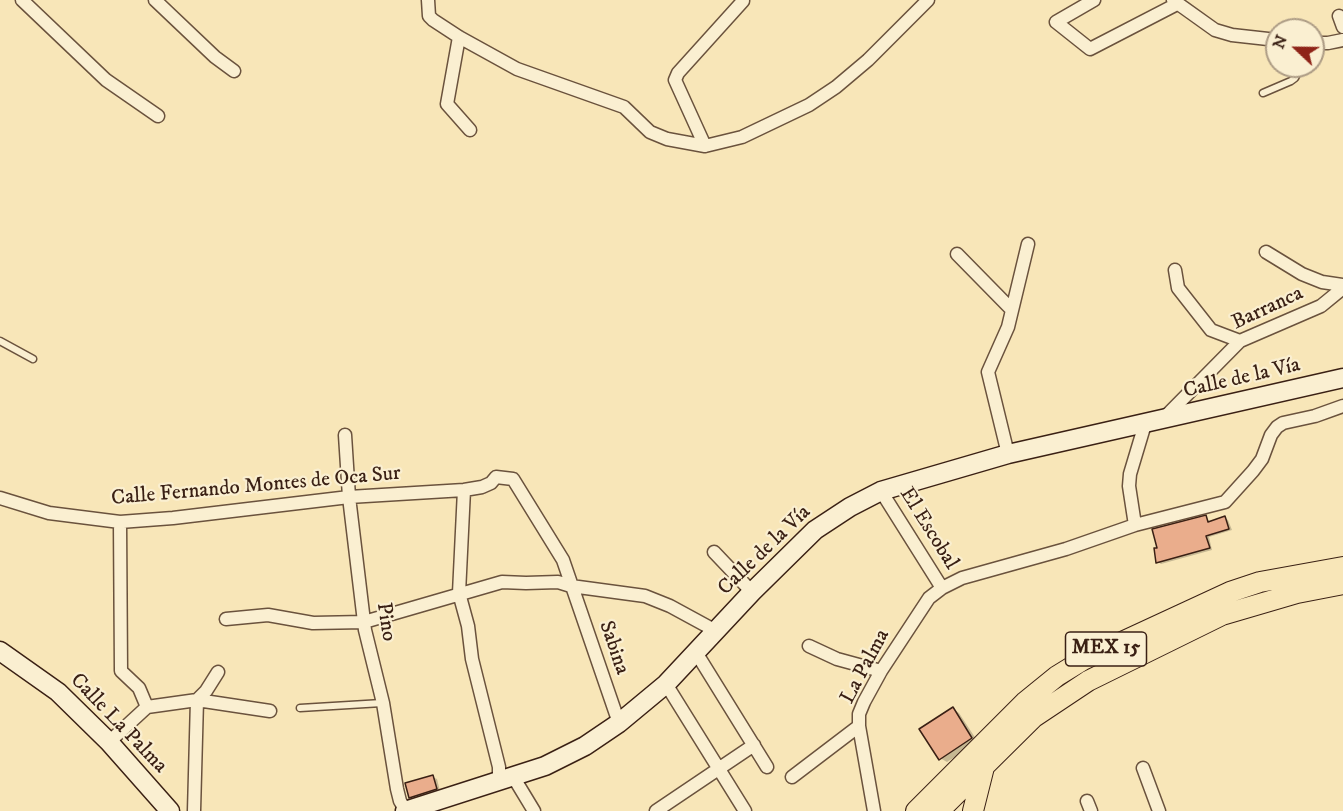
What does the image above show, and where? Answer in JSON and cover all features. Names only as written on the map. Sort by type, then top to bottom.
[{"type":"main road","name":"MEX 15","points":[[916,811],[1025,702],[1057,676],[1083,660],[1230,592],[1260,582],[1343,567]]},
{"type":"main road","name":"MEX 15","points":[[939,811],[1034,717],[1068,693],[1222,615],[1297,593],[1343,584]]},
{"type":"main road","points":[[973,811],[985,763]]},
{"type":"street","points":[[22,0],[106,80],[158,116]]},
{"type":"street","points":[[155,0],[215,57],[234,71]]},
{"type":"street","points":[[428,0],[429,16],[459,37],[517,69],[624,107],[650,132],[668,139],[705,146],[742,137],[809,105],[836,87],[868,60],[928,0]]},
{"type":"street","points":[[1094,0],[1056,22],[1089,49],[1175,2],[1215,30],[1232,35],[1265,39]]},
{"type":"street","points":[[705,146],[675,80],[678,73],[743,1]]},
{"type":"street","points":[[459,37],[447,104],[470,130]]},
{"type":"street","points":[[1325,43],[1343,40]]},
{"type":"street","points":[[1008,454],[988,372],[1008,327],[1028,244]]},
{"type":"street","points":[[1266,252],[1302,274],[1343,287]]},
{"type":"street","points":[[957,254],[1012,310]]},
{"type":"street","points":[[1175,270],[1178,288],[1211,330],[1240,341]]},
{"type":"street","name":"Barranca","points":[[1154,422],[1240,341],[1321,306],[1343,287]]},
{"type":"street","name":"Calle de la Vía","points":[[405,811],[545,766],[585,746],[619,723],[666,684],[697,654],[752,592],[815,530],[850,507],[881,491],[1008,454],[1343,378]]},
{"type":"street","points":[[942,588],[962,578],[1066,549],[1135,525],[1225,502],[1262,459],[1271,435],[1277,427],[1283,423],[1315,416],[1343,406]]},
{"type":"street","points":[[1135,525],[1129,486],[1130,474],[1154,422]]},
{"type":"street","name":"Pino","points":[[345,435],[349,497],[364,622],[383,703],[397,789],[405,811]]},
{"type":"street","name":"Calle Fernando Montes de Oca Sur","points":[[0,498],[49,513],[120,522],[349,497],[464,490],[482,487],[491,483],[496,477],[513,479]]},
{"type":"street","name":"Sabina","points":[[513,479],[563,560],[619,723]]},
{"type":"street","points":[[464,490],[459,593],[468,626],[472,659],[499,767],[506,779],[534,811]]},
{"type":"street","name":"El Escobal","points":[[881,491],[942,588]]},
{"type":"street","points":[[120,522],[121,671],[139,688],[147,707]]},
{"type":"street","points":[[714,552],[752,592]]},
{"type":"street","points":[[226,619],[268,615],[313,623],[364,622],[501,582],[558,582],[571,586],[645,596],[670,606],[716,631]]},
{"type":"street","name":"La Palma","points":[[874,811],[859,726],[859,714],[881,671],[929,598],[942,588]]},
{"type":"street","points":[[809,646],[837,659],[881,671]]},
{"type":"street","name":"Calle La Palma","points":[[0,651],[58,692],[109,742],[170,811]]},
{"type":"street","points":[[697,654],[767,766]]},
{"type":"street","points":[[194,811],[197,700],[206,691],[218,672]]},
{"type":"street","points":[[666,684],[745,811]]},
{"type":"street","points":[[109,742],[147,707],[197,700],[270,711]]},
{"type":"street","points":[[792,777],[859,726]]},
{"type":"street","points":[[656,811],[754,744]]},
{"type":"street","points":[[1143,768],[1159,811]]},
{"type":"lane","points":[[1263,93],[1295,78]]},
{"type":"lane","points":[[0,341],[33,359]]},
{"type":"lane","points":[[300,708],[383,703]]},
{"type":"building","points":[[1206,515],[1208,522],[1225,516],[1229,529],[1206,536],[1210,548],[1156,563],[1154,548],[1157,548],[1152,529]]},
{"type":"building","points":[[953,707],[972,738],[939,760],[919,729]]},
{"type":"building","points":[[433,775],[437,789],[409,798],[405,783]]}]
